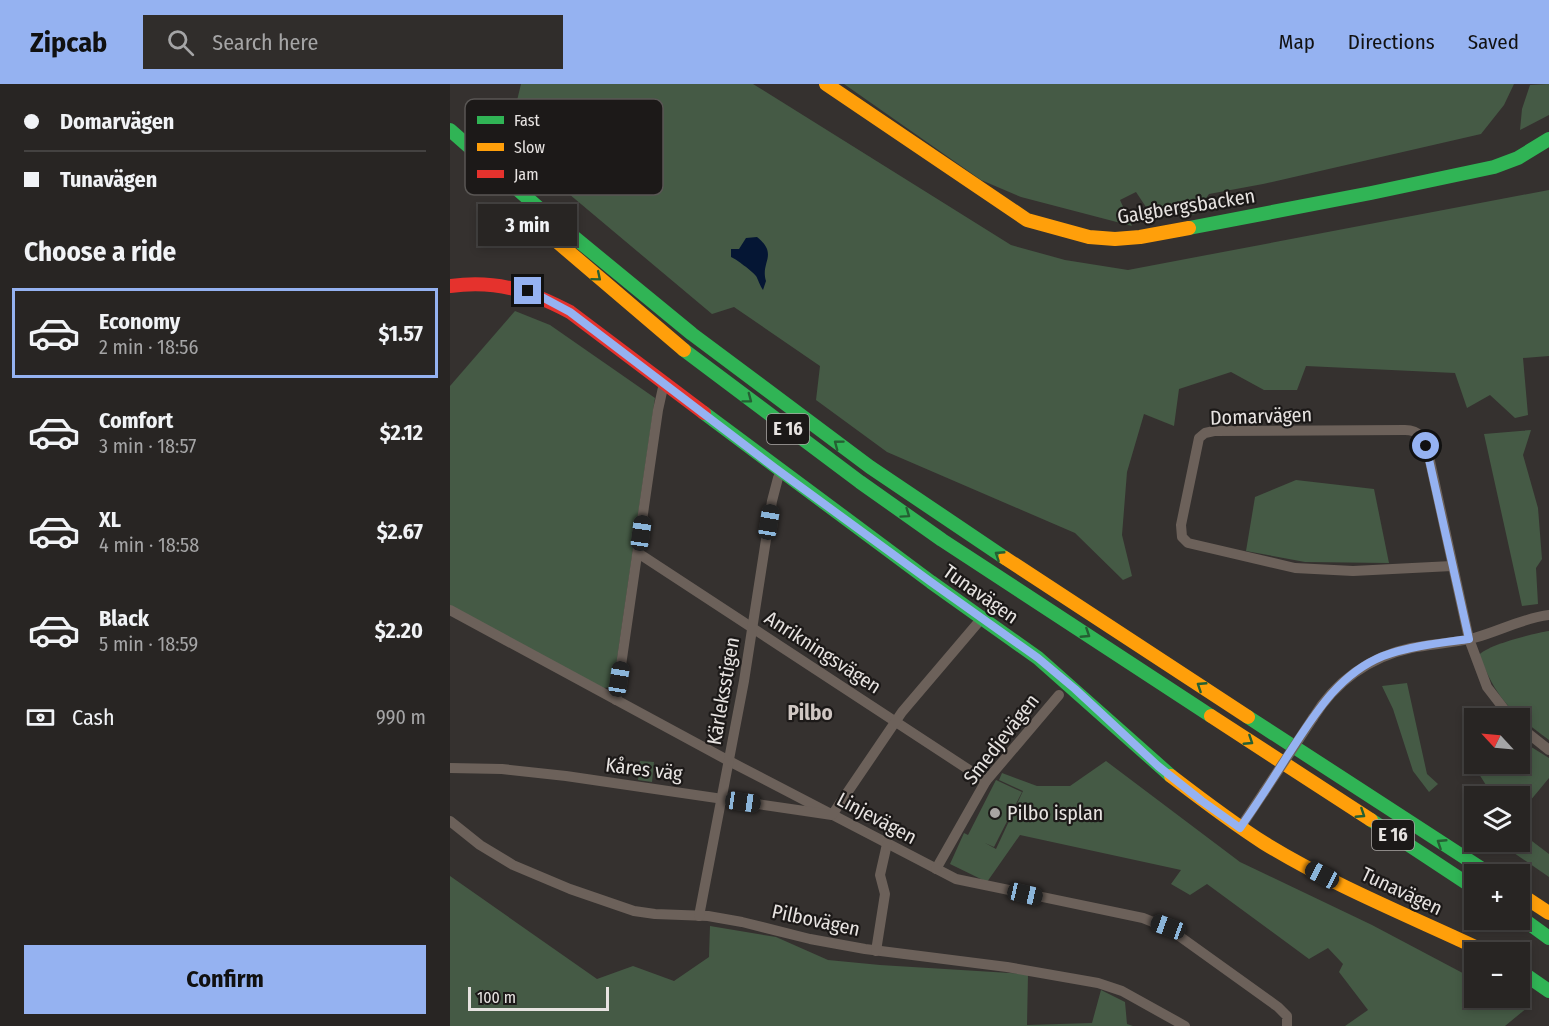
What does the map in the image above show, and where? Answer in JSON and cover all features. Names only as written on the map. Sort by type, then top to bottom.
[{"type":"main road","name":"Galgbergsbacken","points":[[826,84],[1027,220],[1089,237],[1129,238],[1184,230],[1435,180],[1510,161],[1535,149],[1549,139]]},
{"type":"main road","name":"E 16","points":[[450,130],[465,143]]},
{"type":"main road","name":"E 16","points":[[524,195],[692,334],[870,467],[1057,593],[1475,864]]},
{"type":"main road","name":"E 16","points":[[527,216],[680,347],[860,482],[980,565],[1464,881]]},
{"type":"main road","name":"Tunavägen","points":[[450,286],[487,283],[515,287],[540,296],[570,312],[781,472],[1046,664],[1158,766],[1240,828],[1322,875],[1465,942]]},
{"type":"main road","points":[[1530,901],[1549,913]]},
{"type":"main road","points":[[1530,925],[1549,938]]},
{"type":"main road","points":[[1530,978],[1549,991]]},
{"type":"street","points":[[616,700],[658,410],[664,383]]},
{"type":"street","name":"Domarvägen","points":[[1452,566],[1353,571],[1295,568],[1188,543],[1182,537],[1181,525],[1199,438],[1205,433],[1214,431],[1415,431],[1425,441],[1428,452],[1469,639],[1487,687],[1503,708]]},
{"type":"street","name":"Kärleksstigen","points":[[699,916],[729,761],[772,501],[781,472]]},
{"type":"street","name":"Anrikningsvägen","points":[[638,553],[986,781]]},
{"type":"street","name":"Linjevägen","points":[[450,610],[729,761],[936,869],[967,882],[1143,918],[1168,927],[1278,1007],[1287,1016],[1287,1026]]},
{"type":"street","points":[[1240,828],[1312,718],[1336,688],[1357,670],[1382,657],[1409,649],[1469,639],[1525,620],[1549,615]]},
{"type":"street","points":[[832,815],[895,722],[982,618]]},
{"type":"street","name":"Smedjevägen","points":[[936,869],[986,781],[1059,695]]},
{"type":"street","points":[[1530,735],[1549,750]]},
{"type":"street","name":"Kåres väg","points":[[450,768],[520,771],[832,815]]},
{"type":"street","name":"Pilbovägen","points":[[450,821],[499,857],[570,889],[634,911],[742,922],[810,939],[876,951],[1007,967],[1098,982],[1122,991],[1185,1026]]},
{"type":"street","points":[[876,951],[885,894],[880,875],[887,844]]},
{"type":"green space","points":[[521,84],[753,84],[1011,245],[1065,260],[1128,270],[1549,190],[1549,356],[1523,358],[1528,415],[1515,418],[1490,395],[1467,408],[1455,373],[1306,366],[1297,390],[1264,390],[1231,372],[1179,389],[1174,426],[1144,414],[1127,472],[1122,535],[1132,576],[1123,580],[1075,533],[887,452],[816,400],[820,366],[734,307],[712,314],[570,195],[663,195],[663,99],[517,99]]},
{"type":"green space","points":[[844,84],[1514,84],[1504,105],[1481,134],[1263,184],[1209,194],[1194,215],[1152,216],[1136,192],[1120,200],[1132,226],[1021,197],[981,180]]},
{"type":"green space","points":[[1549,84],[1549,115],[1520,130],[1522,109],[1530,85]]},
{"type":"green space","points":[[515,311],[550,325],[655,398],[613,687],[603,688],[450,606],[450,386]]},
{"type":"green space","points":[[1531,430],[1523,455],[1538,508],[1542,559],[1536,568],[1538,604],[1522,606],[1484,434]]},
{"type":"green space","points":[[1296,480],[1374,489],[1389,563],[1305,562],[1246,551],[1255,497]]},
{"type":"green space","points":[[1549,631],[1549,740],[1530,726],[1530,708],[1510,708],[1506,704],[1492,684],[1479,655],[1491,647]]},
{"type":"green space","points":[[1407,683],[1427,774],[1438,784],[1429,792],[1413,771],[1393,709],[1382,686]]},
{"type":"green space","points":[[1530,746],[1549,758],[1549,778],[1530,801],[1530,786],[1487,786],[1479,774],[1530,774]]},
{"type":"green space","points":[[640,761],[654,762],[652,782],[638,780]]},
{"type":"green space","points":[[1106,761],[1240,862],[1372,925],[1464,974],[1464,1008],[1527,1008],[1505,1026],[1345,1026],[1368,1010],[1339,972],[1343,964],[1328,948],[1309,959],[1207,884],[1190,895],[1171,884],[1181,870],[1020,835],[987,882],[950,864],[964,833],[968,835],[996,780],[1022,792],[994,847],[985,843],[996,849],[1023,791],[999,780],[1002,773],[1037,786],[1070,786]]},
{"type":"green space","points":[[1530,840],[1549,854],[1549,877],[1513,852],[1530,852]]},
{"type":"green space","points":[[450,876],[597,979],[633,966],[674,981],[709,957],[710,926],[776,937],[828,960],[1028,974],[1027,1025],[1092,1023],[1101,990],[1125,1002],[1127,1024],[1133,1026],[450,1026]]},
{"type":"water","points":[[757,237],[767,249],[768,254],[763,290],[757,277],[731,257],[731,249],[739,249],[746,238]]},
{"type":"traffic: fast","points":[[450,130],[465,143]]},
{"type":"traffic: fast","points":[[1189,228],[1494,167],[1518,158],[1549,139]]},
{"type":"traffic: fast","points":[[524,195],[692,334],[870,467],[1005,558]]},
{"type":"traffic: fast","points":[[684,350],[860,482],[942,540],[1211,716]]},
{"type":"traffic: fast","points":[[704,413],[931,582],[1038,658],[1171,776]]},
{"type":"traffic: fast","points":[[1248,717],[1475,864]]},
{"type":"traffic: fast","points":[[1371,820],[1464,881]]},
{"type":"traffic: fast","points":[[1530,924],[1549,938]]},
{"type":"traffic: fast","points":[[1530,978],[1549,991]]},
{"type":"traffic: slow","points":[[826,84],[1027,220],[1089,237],[1115,239],[1189,228]]},
{"type":"traffic: slow","points":[[541,228],[684,350]]},
{"type":"traffic: slow","points":[[1005,558],[1248,717]]},
{"type":"traffic: slow","points":[[1211,716],[1371,820]]},
{"type":"traffic: slow","points":[[1171,776],[1240,827],[1291,859],[1345,887],[1464,942]]},
{"type":"traffic: slow","points":[[1530,901],[1549,913]]},
{"type":"traffic: jam","points":[[450,286],[483,284],[512,288],[555,304],[570,312],[704,413]]},
{"type":"place","name":"Pilbo isplan","points":[[995,813]]},
{"type":"district","name":"Pilbo","points":[[810,713]]},
{"type":"route","points":[[528,291],[570,312],[775,468],[1038,658],[1158,766],[1240,828],[1318,710],[1336,688],[1357,670],[1382,657],[1409,649],[1469,639],[1426,446]]}]
